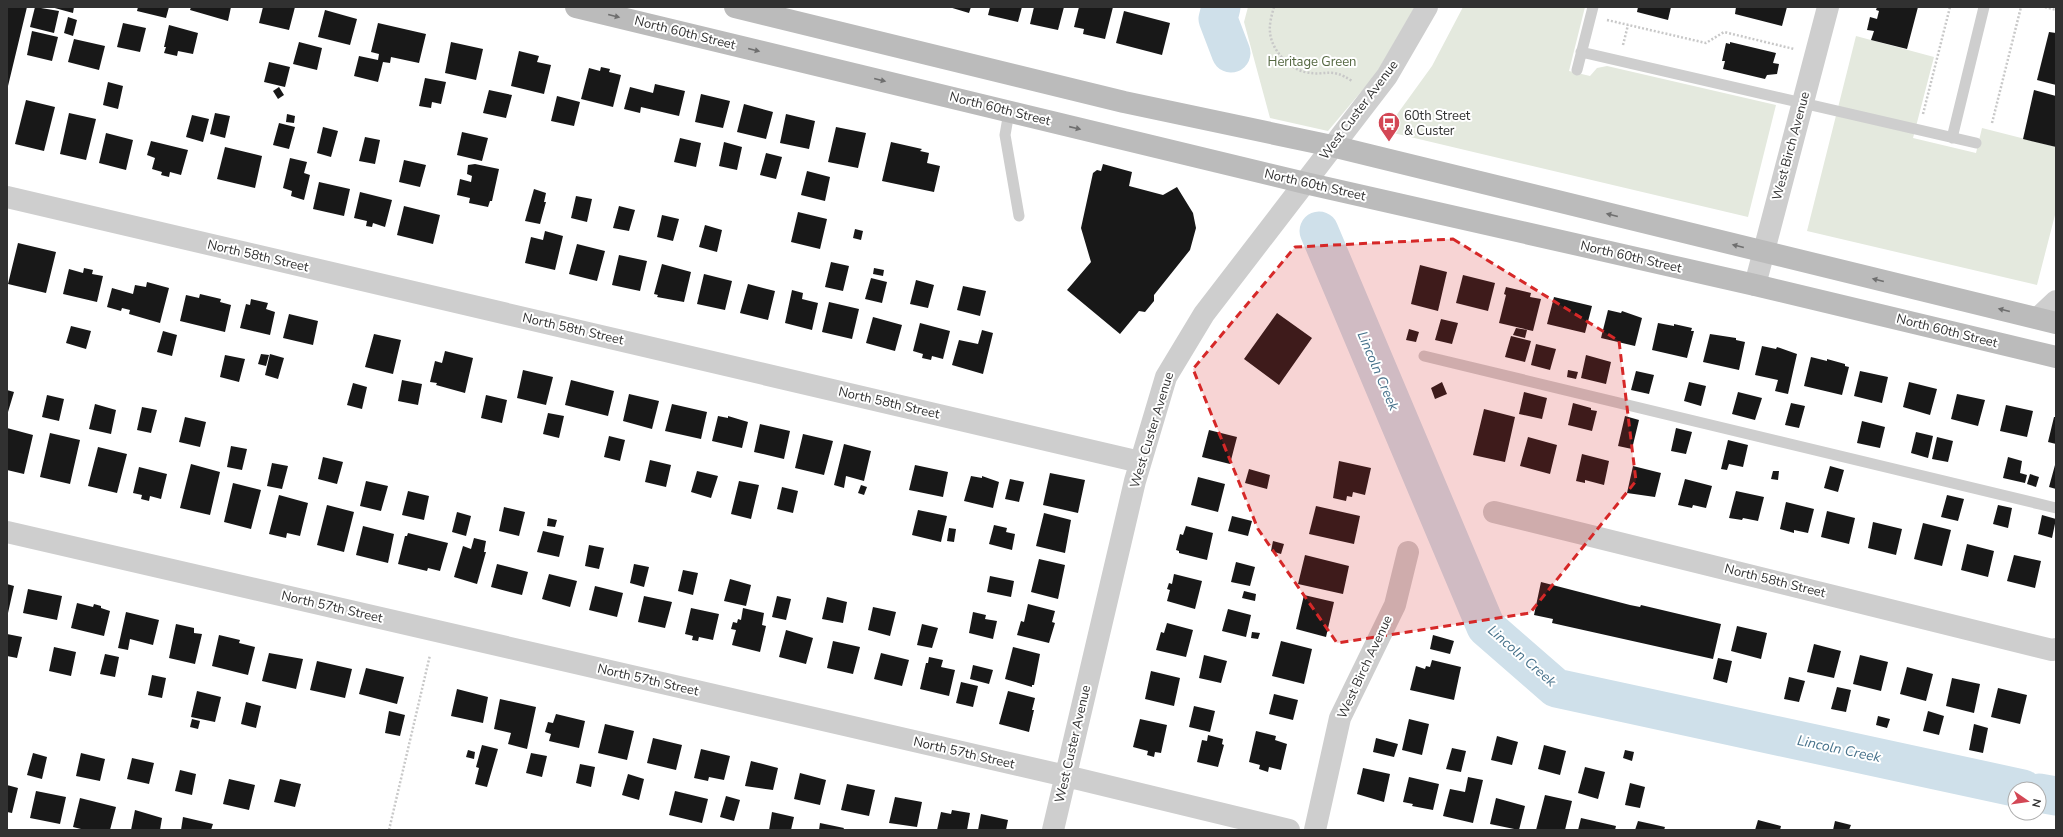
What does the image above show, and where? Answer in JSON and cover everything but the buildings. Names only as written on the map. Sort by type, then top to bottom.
[{"type":"main road","name":"North 60th Street","points":[[576,7],[1305,183],[1755,285],[2056,357]]},
{"type":"main road","points":[[735,7],[1124,102],[1332,146],[2047,320]]},
{"type":"street","name":"West Custer Avenue","points":[[1053,830],[1140,462],[1166,377],[1204,314],[1387,76],[1427,7]]},
{"type":"street","name":"West Birch Avenue","points":[[1755,285],[1828,7]]},
{"type":"street","name":"North 58th Street","points":[[7,197],[1140,462]]},
{"type":"street","points":[[2047,320],[2056,301]]},
{"type":"street","name":"North 58th Street","points":[[1494,512],[2052,650],[2056,649]]},
{"type":"street","name":"North 57th Street","points":[[7,532],[1066,776],[1289,830]]},
{"type":"street","name":"West Birch Avenue","points":[[1315,830],[1340,718],[1395,605],[1408,552]]},
{"type":"lane","points":[[1952,138],[1984,7]]},
{"type":"lane","points":[[1577,70],[1592,11]]},
{"type":"lane","points":[[1581,52],[1976,143]]},
{"type":"lane","points":[[1009,112],[1005,135],[1019,216]]},
{"type":"lane","points":[[1424,356],[2056,508]]},
{"type":"path","points":[[1274,7],[1270,32],[1277,51],[1289,65],[1304,72],[1320,74],[1331,72],[1340,74],[1352,81]]},
{"type":"path","points":[[1919,130],[1950,7]]},
{"type":"path","points":[[1992,123],[2021,7]]},
{"type":"path","points":[[2045,7],[2056,10]]},
{"type":"path","points":[[1592,11],[1628,25],[1706,43],[1724,32],[1794,49]]},
{"type":"path","points":[[1619,61],[1628,25]]},
{"type":"path","points":[[389,830],[430,655]]},
{"type":"highlighted area","points":[[1453,239],[1619,341],[1636,481],[1530,613],[1337,643],[1258,529],[1193,369],[1295,247]]},
{"type":"green space","name":"Heritage Green","points":[[1248,7],[1415,7],[1376,74],[1328,131],[1270,118],[1244,22]]},
{"type":"green space","points":[[1463,7],[1585,7],[1569,71],[1590,76],[1597,68],[1607,66],[1776,105],[1748,217],[1385,131],[1432,66]]},
{"type":"green space","points":[[1856,36],[1934,57],[1913,138],[1976,153],[1982,128],[2056,147],[2056,211],[2037,285],[1807,231]]},
{"type":"waterway","name":"Lincoln Creek","points":[[1221,7],[1218,19],[1231,53]]},
{"type":"waterway","name":"Lincoln Creek","points":[[1319,231],[1486,627],[1556,688],[2007,786]]},
{"type":"waterway","name":"Lincoln Creek","points":[[2047,794],[2056,796]]},
{"type":"place","name":"60th Street & Custer","points":[[1389,142]]}]
